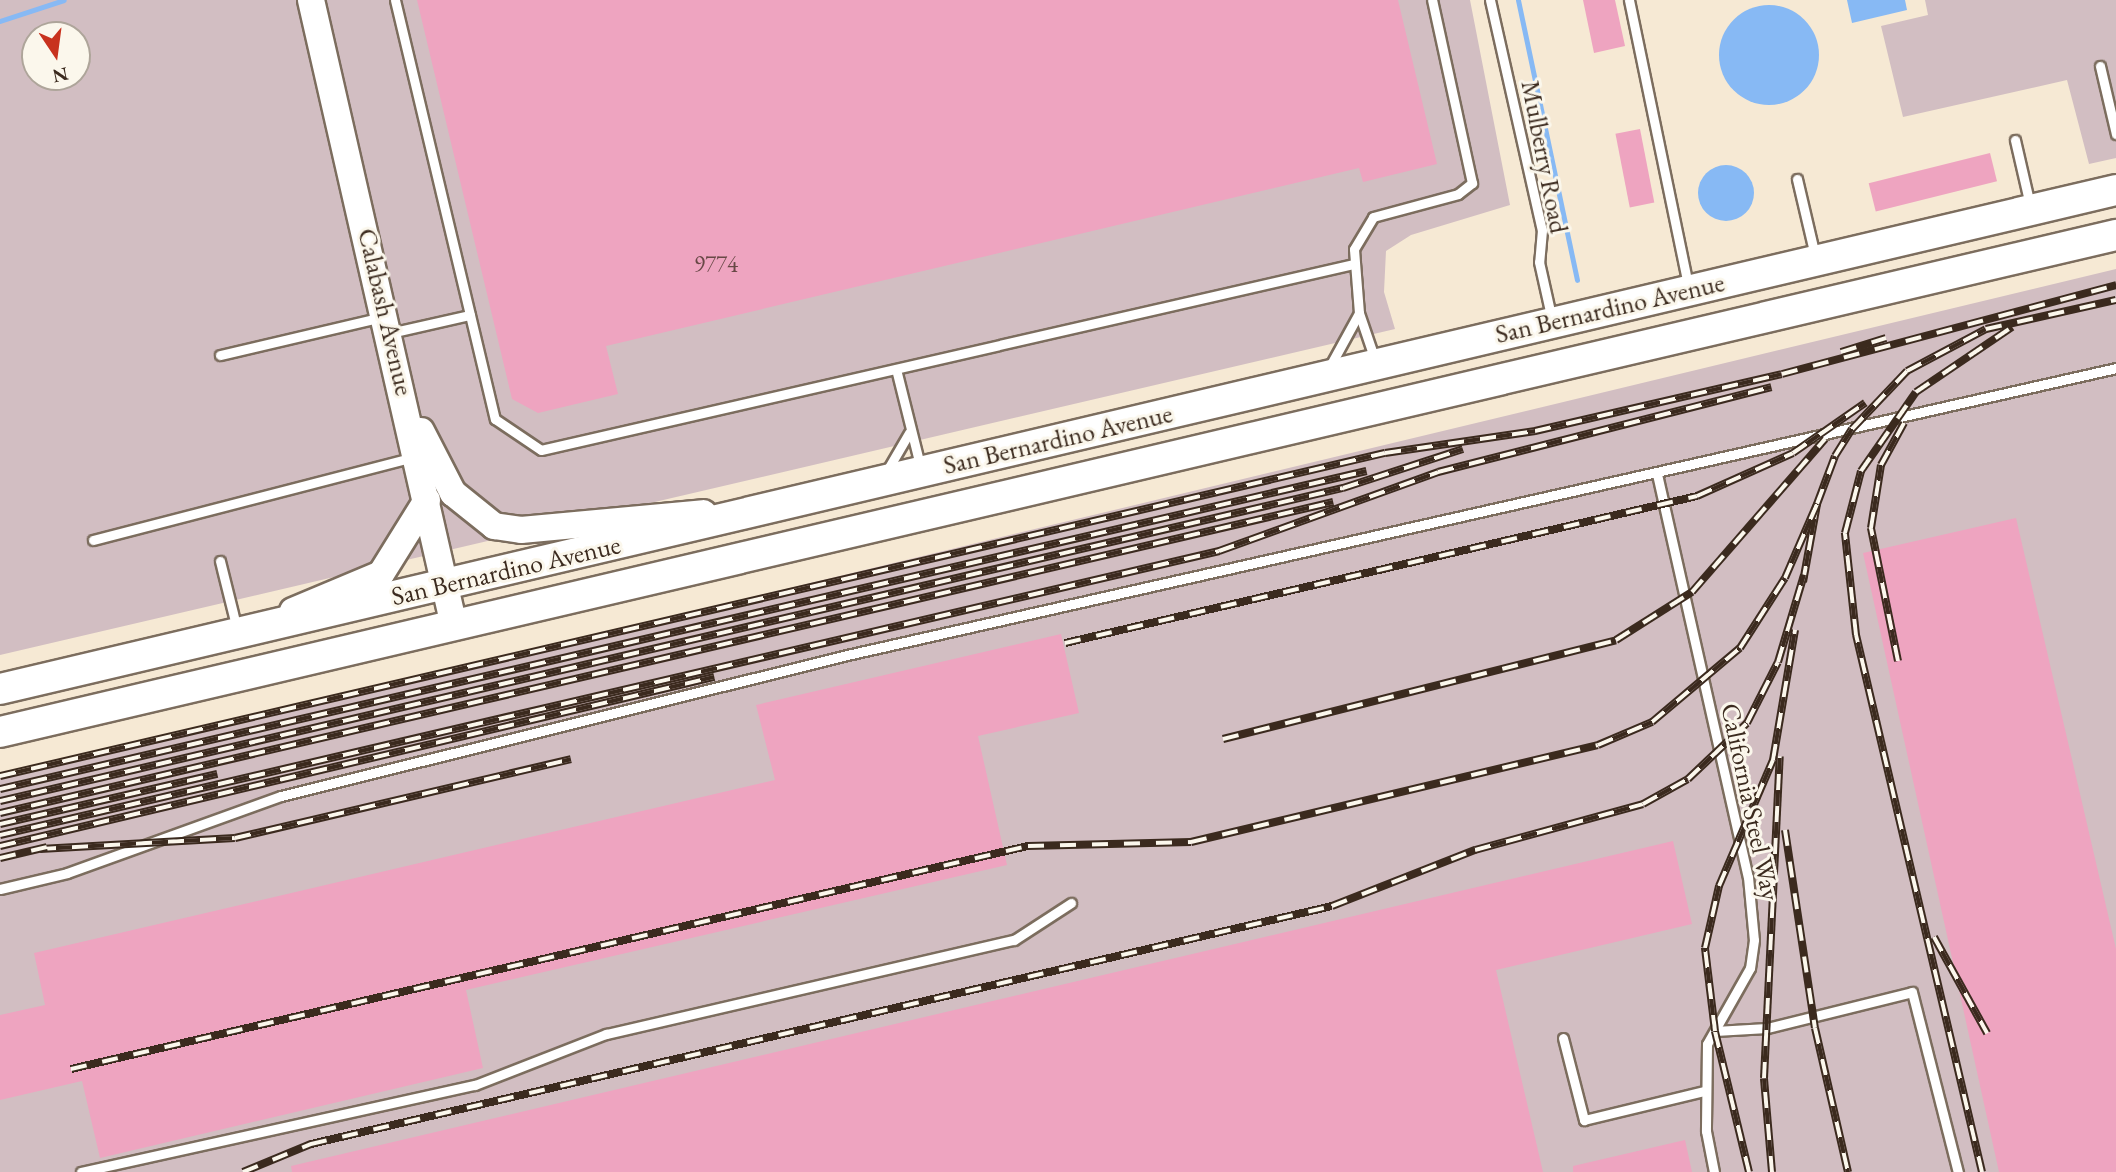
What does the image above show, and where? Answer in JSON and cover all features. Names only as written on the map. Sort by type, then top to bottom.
[{"type":"main road","name":"San Bernardino Avenue","points":[[0,690],[2116,190]]},
{"type":"main road","name":"San Bernardino Avenue","points":[[0,732],[2116,235]]},
{"type":"main road","points":[[1110,471],[1189,436],[1342,400],[1361,392],[1376,365]]},
{"type":"main road","points":[[647,579],[737,543],[891,506],[922,472]]},
{"type":"street","name":"Calabash Avenue","points":[[311,0],[410,417],[454,626]]},
{"type":"street","points":[[410,417],[453,493],[495,526],[521,530],[781,506]]},
{"type":"street","points":[[238,634],[381,574],[427,500]]},
{"type":"lane","points":[[395,0],[495,419],[541,450],[1353,264]]},
{"type":"lane","points":[[1376,365],[1359,313],[1353,264],[1354,249],[1373,217],[1458,194],[1472,183],[1432,0]]},
{"type":"lane","name":"Mulberry Road","points":[[1490,0],[1542,230],[1539,262],[1553,323]]},
{"type":"lane","points":[[1629,0],[1689,291]]},
{"type":"lane","points":[[2100,66],[2116,134]]},
{"type":"lane","points":[[2015,140],[2031,210]]},
{"type":"lane","points":[[1797,179],[1816,261]]},
{"type":"lane","points":[[1314,379],[1338,359],[1359,313]]},
{"type":"lane","points":[[220,355],[387,325],[470,315]]},
{"type":"lane","points":[[0,889],[68,873],[281,796],[847,655],[1657,474],[2116,368]]},
{"type":"lane","points":[[896,369],[909,433],[922,472]]},
{"type":"lane","points":[[880,482],[909,433]]},
{"type":"lane","points":[[93,540],[418,455]]},
{"type":"lane","name":"California Steel Way","points":[[1657,474],[1748,877],[1750,968],[1707,1044],[1704,1091],[1714,1172]]},
{"type":"lane","points":[[220,561],[238,634]]},
{"type":"lane","points":[[81,1172],[475,1085],[607,1034],[1014,940],[1072,903]]},
{"type":"lane","points":[[1715,1031],[1768,1028],[1913,992],[1958,1172]]},
{"type":"lane","points":[[1563,1038],[1584,1120],[1704,1091]]},
{"type":"shaded area","points":[[0,0],[1470,0],[1510,205],[1411,235],[1386,251],[1384,292],[1395,329],[0,655]]},
{"type":"shaded area","points":[[1925,0],[2116,0],[2116,158],[2089,164],[2067,80],[1903,117],[1881,26],[1928,15]]},
{"type":"shaded area","points":[[2116,269],[2116,1172],[0,1172],[0,778]]},
{"type":"water","points":[[1847,0],[1905,0],[1907,10],[1852,23]]},
{"type":"water","points":[[1769,5],[1788,9],[1804,20],[1815,36],[1819,55],[1815,74],[1804,90],[1788,101],[1769,105],[1750,101],[1734,90],[1723,74],[1719,55],[1723,36],[1734,20],[1750,9]]},
{"type":"water","points":[[1720,165],[1732,165],[1746,173],[1754,187],[1752,204],[1746,213],[1732,221],[1720,221],[1703,209],[1698,199],[1698,187],[1710,170]]},
{"type":"building","points":[[417,0],[1398,0],[1437,164],[1363,182],[1359,168],[606,346],[618,394],[538,413],[512,399]]},
{"type":"building","points":[[1583,0],[1615,0],[1625,46],[1594,53]]},
{"type":"building","points":[[1640,129],[1654,203],[1630,207],[1615,134]]},
{"type":"building","points":[[1990,153],[1997,181],[1876,211],[1869,183]]},
{"type":"building","points":[[2016,518],[2116,949],[2116,1172],[1999,1172],[1863,553]]},
{"type":"building","points":[[1061,634],[1079,713],[978,736],[1007,865],[466,990],[483,1068],[100,1158],[82,1081],[0,1100],[0,1015],[45,1005],[34,953],[775,780],[756,705]]},
{"type":"building","points":[[1673,841],[1692,924],[1496,970],[1543,1172],[292,1172],[291,1166]]},
{"type":"building","points":[[1685,1140],[1692,1172],[1573,1172],[1573,1166]]},
{"type":"waterway","points":[[0,21],[64,0]]},
{"type":"waterway","points":[[1518,0],[1577,280]]},
{"type":"railway","points":[[0,776],[1385,453],[1535,431],[1782,374],[2116,285]]},
{"type":"railway","points":[[1803,582],[1817,504],[1835,456],[1852,429],[1907,371],[1986,329],[2116,300]]},
{"type":"railway","points":[[1982,1172],[1856,635],[1845,533],[1861,471],[1916,392],[2012,327]]},
{"type":"railway","points":[[1841,352],[1886,338]]},
{"type":"railway","points":[[0,835],[1219,551],[1438,472],[1771,387]]},
{"type":"railway","points":[[1065,643],[1697,496],[1793,453],[1865,403]]},
{"type":"railway","points":[[1898,661],[1871,528],[1881,465],[1904,423]]},
{"type":"railway","points":[[1223,739],[1616,640],[1692,592],[1825,439]]},
{"type":"railway","points":[[0,801],[1343,488],[1463,449]]},
{"type":"railway","points":[[0,789],[1366,471]]},
{"type":"railway","points":[[0,813],[1333,502]]},
{"type":"railway","points":[[71,1069],[1028,846],[1191,842],[1598,745],[1652,722],[1740,648],[1785,578],[1817,504]]},
{"type":"railway","points":[[243,1172],[311,1144],[1332,906],[1475,850],[1643,804],[1688,779],[1747,723],[1778,662],[1804,575]]},
{"type":"railway","points":[[1749,1172],[1715,1031],[1705,948],[1719,886],[1773,760],[1795,630]]},
{"type":"railway","points":[[0,846],[714,677]]},
{"type":"railway","points":[[1772,1172],[1764,1078],[1780,756]]},
{"type":"railway","points":[[40,849],[235,838],[571,759]]},
{"type":"railway","points":[[0,824],[217,774]]},
{"type":"railway","points":[[1785,830],[1815,1028],[1848,1172]]},
{"type":"railway","points":[[0,858],[47,847]]},
{"type":"railway","points":[[1934,937],[1987,1033]]}]
